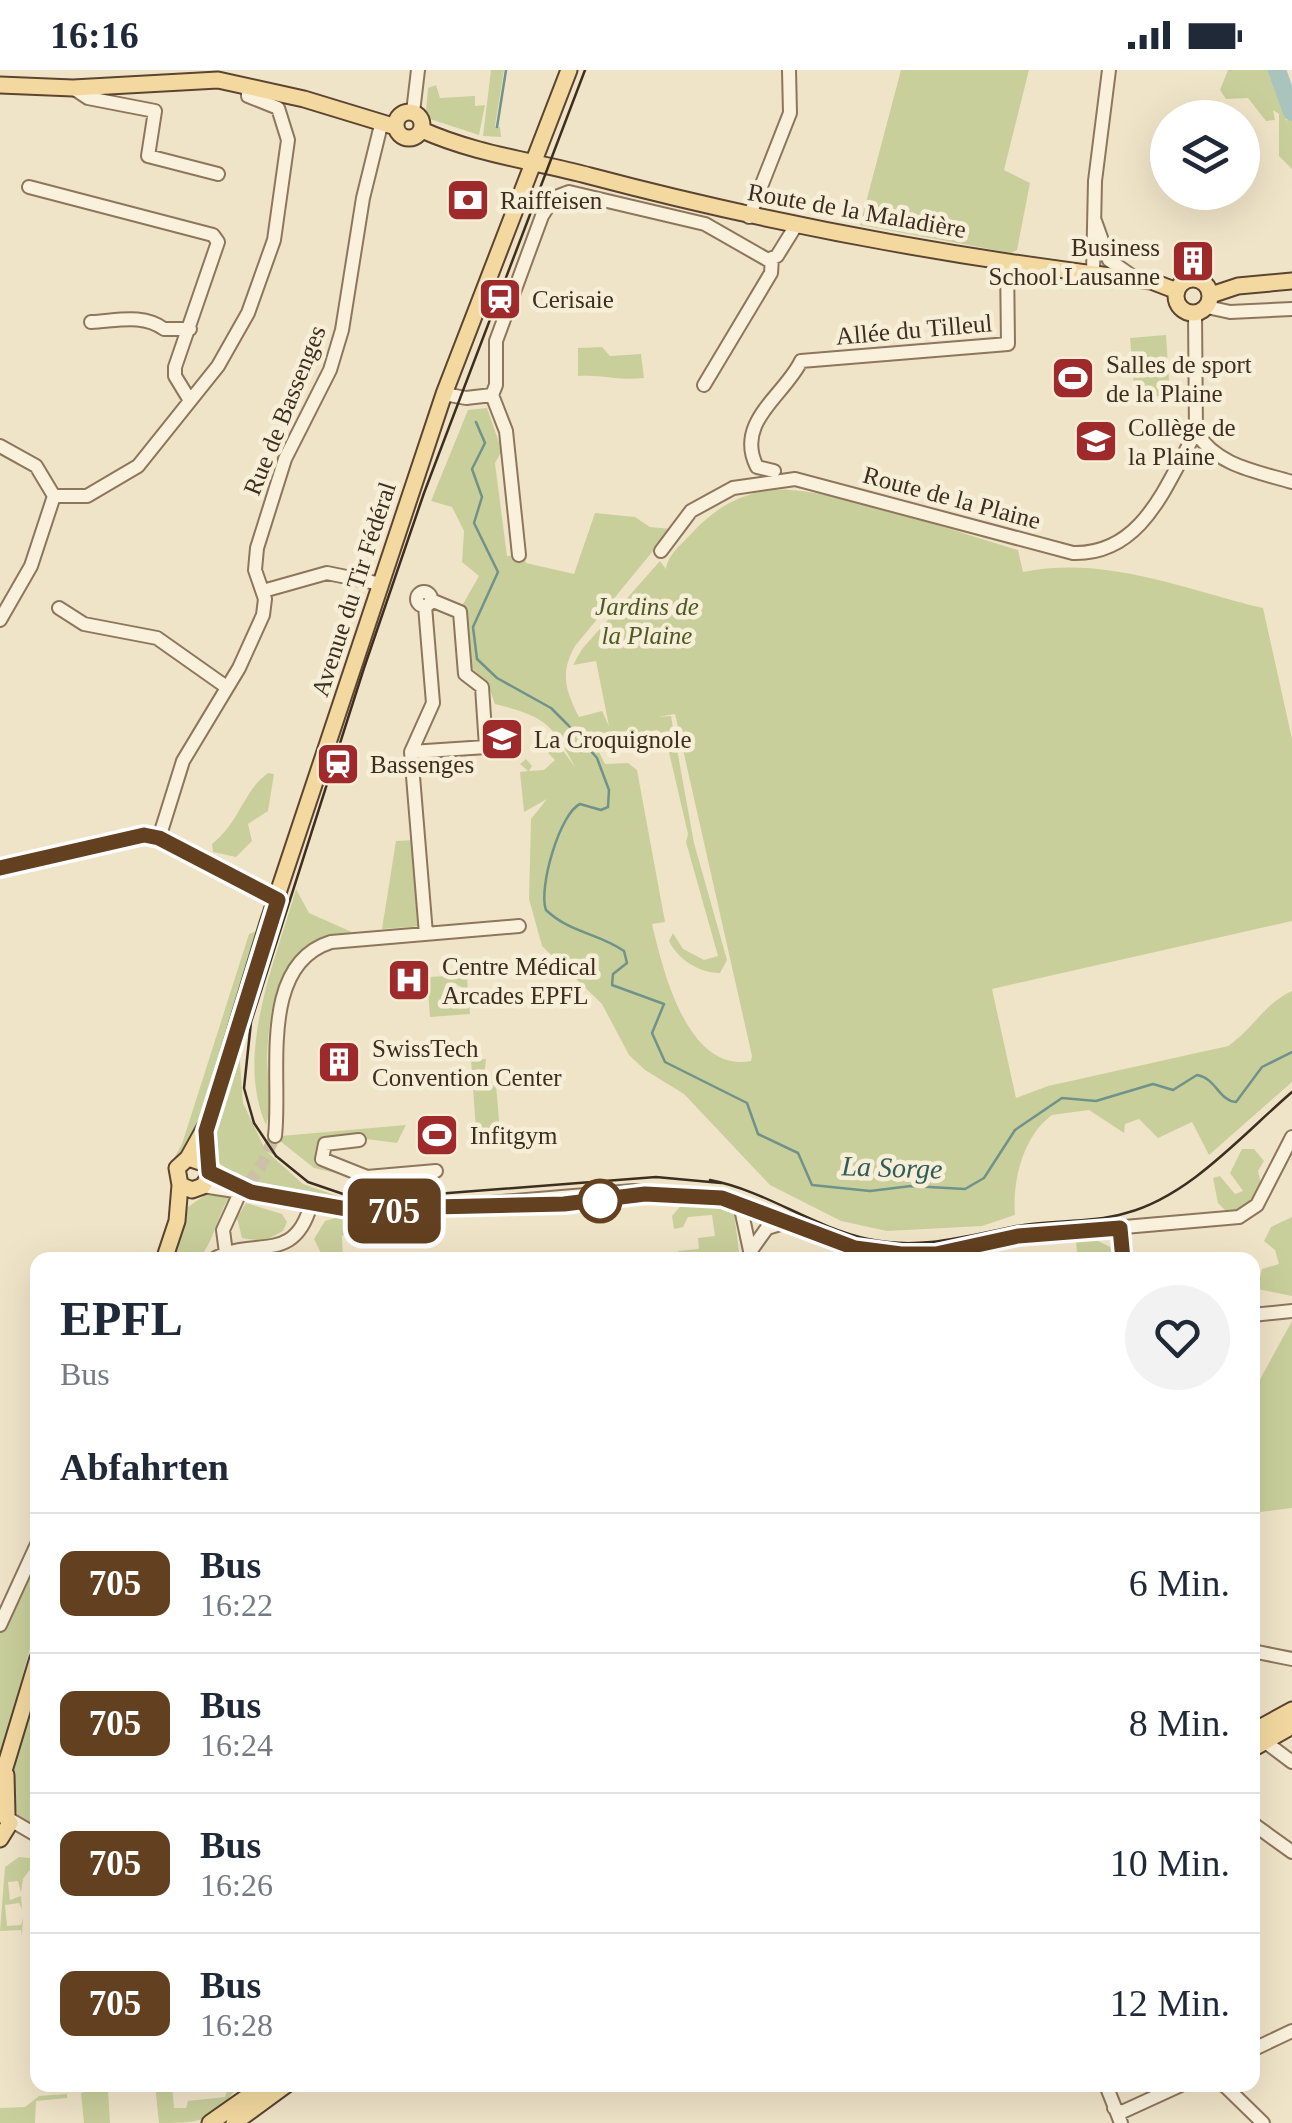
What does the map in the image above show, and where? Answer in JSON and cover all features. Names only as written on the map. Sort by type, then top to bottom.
[{"type":"main road","name":"Avenue du Tir Fédéral","points":[[206,1131],[188,1158],[176,1168],[199,1180],[206,1131],[278,900],[444,394],[569,70]]},
{"type":"main road","points":[[0,85],[74,88],[128,77],[196,79],[248,86],[389,126],[400,116],[413,112],[421,119],[422,130]]},
{"type":"main road","name":"Route de la Maladière","points":[[389,126],[408,138],[422,130],[531,163],[749,217],[1007,262],[1151,281],[1177,291]]},
{"type":"main road","points":[[1204,305],[1204,282],[1183,282],[1177,291],[1182,309],[1204,305],[1238,286],[1292,282]]},
{"type":"main road","points":[[167,1252],[177,1221],[199,1180],[188,1158]]},
{"type":"main road","points":[[1,1838],[5,1814],[3,1778],[30,1685]]},
{"type":"main road","points":[[1260,1738],[1292,1710]]},
{"type":"main road","points":[[1260,1739],[1292,1726]]},
{"type":"main road","points":[[210,2123],[254,2092]]},
{"type":"main road","points":[[234,2123],[276,2092]]},
{"type":"street","points":[[413,112],[418,70]]},
{"type":"street","points":[[749,217],[790,113],[789,70]]},
{"type":"street","points":[[1093,274],[1091,235],[1110,70]]},
{"type":"street","points":[[54,496],[87,496],[124,476],[155,449],[218,366],[261,281],[282,206],[288,140],[278,108],[249,96],[248,86]]},
{"type":"street","points":[[74,88],[88,98],[155,111],[148,156],[218,174]]},
{"type":"street","name":"Rue de Bassenges","points":[[159,838],[183,761],[239,668],[263,616],[263,592],[255,570],[260,534],[290,445],[330,370],[389,126]]},
{"type":"street","points":[[29,187],[213,235],[218,242],[212,270],[175,376],[189,400]]},
{"type":"street","points":[[520,555],[506,431],[492,395],[496,385],[496,340],[542,216],[559,194],[580,194],[714,227],[761,258],[772,258]]},
{"type":"street","points":[[1093,214],[1110,260],[1126,274],[1151,281]]},
{"type":"street","points":[[704,386],[771,273],[772,258],[795,226]]},
{"type":"street","points":[[1056,269],[1082,260],[1091,235]]},
{"type":"street","name":"Allée du Tilleul","points":[[774,470],[757,466],[753,461],[755,424],[801,361],[1008,344],[1007,262]]},
{"type":"street","points":[[1292,310],[1230,312],[1204,305],[1196,432],[1206,448],[1225,461],[1292,482]]},
{"type":"street","points":[[90,322],[152,320],[164,329],[190,329]]},
{"type":"street","points":[[444,394],[472,398],[492,395]]},
{"type":"street","name":"Route de la Plaine","points":[[661,551],[691,511],[733,488],[795,478],[1072,553],[1108,550],[1142,524],[1196,432]]},
{"type":"street","points":[[0,446],[36,466],[54,496],[46,530],[0,620]]},
{"type":"street","points":[[263,592],[327,573],[358,576],[381,584]]},
{"type":"street","points":[[411,754],[486,746],[482,687],[465,674],[460,612],[428,603],[433,704],[411,754],[426,934]]},
{"type":"street","points":[[59,608],[84,624],[157,638],[225,686]]},
{"type":"street","points":[[0,868],[128,836],[159,838],[278,900]]},
{"type":"street","points":[[274,1136],[277,1028],[290,983],[305,956],[332,942],[519,926]]},
{"type":"street","points":[[945,1252],[1018,1236],[1246,1214],[1257,1205],[1292,1137]]},
{"type":"street","points":[[359,1140],[324,1144],[320,1154],[334,1168],[366,1177],[436,1171]]},
{"type":"street","points":[[199,1180],[245,1194],[311,1204],[424,1211],[547,1201],[589,1202],[645,1194],[722,1198],[855,1248],[886,1252]]},
{"type":"street","points":[[226,1252],[224,1230],[245,1194]]},
{"type":"street","points":[[231,1252],[290,1241],[303,1227],[311,1204]]},
{"type":"street","points":[[740,1204],[752,1252]]},
{"type":"street","points":[[753,1252],[767,1228],[788,1222]]},
{"type":"street","points":[[1120,1228],[1122,1252]]},
{"type":"street","points":[[1260,1313],[1292,1311]]},
{"type":"street","points":[[0,1625],[30,1559]]},
{"type":"street","points":[[1260,1653],[1292,1659]]},
{"type":"street","points":[[1260,1743],[1292,1762]]},
{"type":"street","points":[[5,1814],[30,1831]]},
{"type":"street","points":[[1260,1829],[1292,1852]]},
{"type":"street","points":[[1,1838],[30,1837]]},
{"type":"street","points":[[1260,2046],[1292,2031]]},
{"type":"street","points":[[1108,2092],[1121,2123]]},
{"type":"street","points":[[1114,2108],[1122,2112],[1166,2092]]},
{"type":"street","points":[[1231,2092],[1263,2123]]},
{"type":"street","points":[[1106,2123],[1114,2108]]},
{"type":"green space","points":[[491,70],[504,70],[495,126],[500,127],[501,137],[483,136]]},
{"type":"green space","points":[[901,70],[1029,70],[1004,170],[1030,183],[1017,250],[1011,253],[860,225]]},
{"type":"green space","points":[[1228,70],[1280,70],[1278,94],[1286,120],[1292,121],[1292,169],[1279,156],[1279,114],[1273,110],[1275,120],[1266,121],[1260,113],[1260,100],[1226,99],[1220,90]]},
{"type":"green space","points":[[436,85],[440,98],[475,96],[475,106],[485,105],[479,135],[430,119],[426,111],[428,88]]},
{"type":"green space","points":[[1166,335],[1170,395],[1135,398],[1130,338]]},
{"type":"green space","points":[[602,347],[610,356],[641,354],[644,378],[578,376],[578,348]]},
{"type":"green space","name":"Jardins de la Plaine","points":[[487,408],[502,451],[495,463],[507,556],[524,555],[526,563],[574,574],[595,513],[635,517],[650,527],[671,529],[575,646],[567,665],[568,689],[579,717],[602,711],[609,726],[596,661],[573,665],[582,649],[660,561],[666,569],[672,554],[700,524],[728,504],[759,492],[794,490],[823,495],[929,522],[1018,550],[1023,572],[1053,568],[1114,571],[1263,608],[1292,739],[1292,921],[992,989],[1016,1098],[1048,1086],[1228,1046],[1274,1002],[1292,991],[1292,1082],[1209,1155],[1192,1122],[1158,1138],[1139,1119],[1125,1124],[1124,1133],[1089,1110],[1052,1115],[1034,1135],[1022,1160],[1015,1188],[1015,1215],[982,1226],[887,1231],[841,1221],[770,1185],[684,1094],[629,1055],[602,1004],[542,946],[529,899],[531,819],[547,799],[524,812],[520,772],[528,771],[520,764],[526,759],[532,766],[529,771],[544,770],[555,760],[548,753],[558,744],[575,767],[552,730],[535,717],[495,704],[488,685],[466,662],[463,604],[479,576],[462,562],[464,531],[452,507],[431,501],[468,410]],"holes":[[[675,714],[751,1061],[729,1060],[710,1051],[694,1035],[682,1014],[671,991],[652,924],[665,922],[637,770],[628,763],[605,764],[598,750],[610,740],[657,730],[665,735],[688,834],[686,842],[718,956],[704,960],[683,949],[673,933],[669,941],[690,964],[720,973],[727,960],[694,843],[671,716],[658,717]]]},
{"type":"green space","points":[[268,773],[274,774],[268,811],[248,824],[252,841],[236,857],[213,852],[212,844]]},
{"type":"green space","points":[[415,840],[422,926],[382,929],[396,841]]},
{"type":"green space","points":[[296,889],[309,913],[354,933],[311,945],[285,972],[269,1033],[266,1125],[257,1097],[256,1037],[269,976]]},
{"type":"green space","points":[[259,930],[196,1138],[171,1164],[182,1144],[249,934]]},
{"type":"green space","points":[[467,975],[468,992],[455,983],[448,995],[453,1000],[469,998],[470,1014],[430,1017],[427,977]]},
{"type":"green space","points":[[239,1049],[243,1103],[266,1151],[303,1184],[352,1201],[261,1185],[228,1170],[215,1159],[217,1126]]},
{"type":"green space","points":[[486,1059],[484,1078],[495,1073],[501,1143],[477,1144],[471,1060]]},
{"type":"green space","points":[[406,1125],[397,1143],[351,1137],[319,1148],[365,1180],[314,1168],[280,1141],[281,1136]]},
{"type":"green space","points":[[1242,1149],[1254,1149],[1264,1161],[1258,1171],[1260,1188],[1250,1205],[1227,1212],[1218,1203],[1213,1178],[1220,1176],[1235,1194],[1243,1191],[1230,1173]]},
{"type":"green space","points":[[208,1193],[231,1195],[203,1252],[174,1252],[188,1207]]},
{"type":"green space","points":[[684,1202],[727,1207],[734,1212],[739,1252],[678,1252],[699,1249],[698,1238],[715,1236],[712,1215],[688,1217],[683,1227],[674,1229],[672,1216]]},
{"type":"green space","points":[[246,1203],[282,1214],[287,1222],[283,1231],[264,1241],[242,1238],[237,1218]]},
{"type":"green space","points":[[1292,1217],[1292,1296],[1260,1290],[1262,1269],[1279,1264],[1275,1250],[1264,1241],[1271,1227]]},
{"type":"green space","points":[[355,1218],[356,1224],[342,1236],[343,1252],[320,1252],[314,1239],[325,1221]]},
{"type":"green space","points":[[1090,1237],[1110,1247],[1112,1252],[1077,1252],[1076,1242],[1036,1245]]},
{"type":"green space","points":[[1292,1321],[1292,1508],[1260,1512],[1260,1379]]},
{"type":"green space","points":[[30,1566],[30,1648],[0,1757],[0,1632]]},
{"type":"green space","points":[[30,1707],[30,1823],[18,1817],[9,1786]]},
{"type":"green space","points":[[19,1857],[30,1858],[21,1893],[18,1881],[8,1882],[10,1900],[21,1896],[22,1909],[19,1903],[5,1905],[7,1926],[21,1925],[23,1918],[22,1936],[21,1930],[0,1931],[5,1867]]},
{"type":"green space","points":[[108,2092],[110,2123],[84,2123],[81,2093]]},
{"type":"green space","points":[[156,2092],[173,2092],[174,2108],[186,2108],[188,2101],[225,2097],[227,2092],[233,2092],[206,2118],[159,2123]]},
{"type":"green space","points":[[67,2094],[67,2098],[36,2101],[35,2123],[0,2123],[0,2108],[25,2107],[39,2096]]},
{"type":"waterway","name":"La Sorge","points":[[497,127],[506,70]]},
{"type":"waterway","points":[[1277,70],[1292,112]]},
{"type":"waterway","name":"La Sorge","points":[[476,422],[485,443],[472,469],[482,497],[474,523],[498,572],[473,627],[477,659],[497,678],[551,708],[597,758],[609,790],[608,807],[601,810],[580,804],[565,821],[548,869],[546,910],[565,924],[624,951],[627,963],[613,974],[612,985],[664,1004],[652,1033],[665,1062],[747,1103],[758,1134],[798,1153],[812,1185],[870,1191],[911,1186],[965,1189],[984,1178],[1015,1130],[1062,1098],[1096,1101],[1153,1084],[1173,1090],[1197,1075],[1236,1102],[1262,1067],[1292,1052]]},
{"type":"tunnel","points":[[238,1197],[260,1168],[275,1136]]},
{"type":"tram line","points":[[585,70],[424,493],[364,668],[251,1022],[244,1088],[254,1123],[276,1156],[308,1182],[346,1195],[397,1197],[656,1177],[721,1183]]},
{"type":"tram line","points":[[710,1180],[751,1192],[847,1233],[887,1242],[941,1241],[1026,1225],[1098,1219],[1149,1205],[1172,1193],[1215,1162],[1292,1092]]},
{"type":"bus line","name":"705","points":[[0,868],[144,835],[159,838],[278,900],[206,1131],[209,1172],[251,1192],[347,1209],[394,1211],[547,1201],[564,1204],[630,1199],[645,1194],[722,1198],[831,1240],[878,1252]]},
{"type":"bus line","name":"705","points":[[951,1252],[1018,1236],[1120,1228],[1122,1252]]},
{"type":"place","name":"Raiffeisen","points":[[468,200]]},
{"type":"place","name":"Business School Lausanne","points":[[1193,261]]},
{"type":"place","name":"Cerisaie","points":[[500,299]]},
{"type":"place","name":"Salles de sport de la Plaine","points":[[1073,378]]},
{"type":"place","name":"Collège de la Plaine","points":[[1096,441]]},
{"type":"place","name":"La Croquignole","points":[[502,739]]},
{"type":"place","name":"Bassenges","points":[[338,764]]},
{"type":"place","name":"Centre Médical Arcades EPFL","points":[[409,980]]},
{"type":"place","name":"SwissTech Convention Center","points":[[339,1062]]},
{"type":"place","name":"Infitgym","points":[[437,1135]]}]
